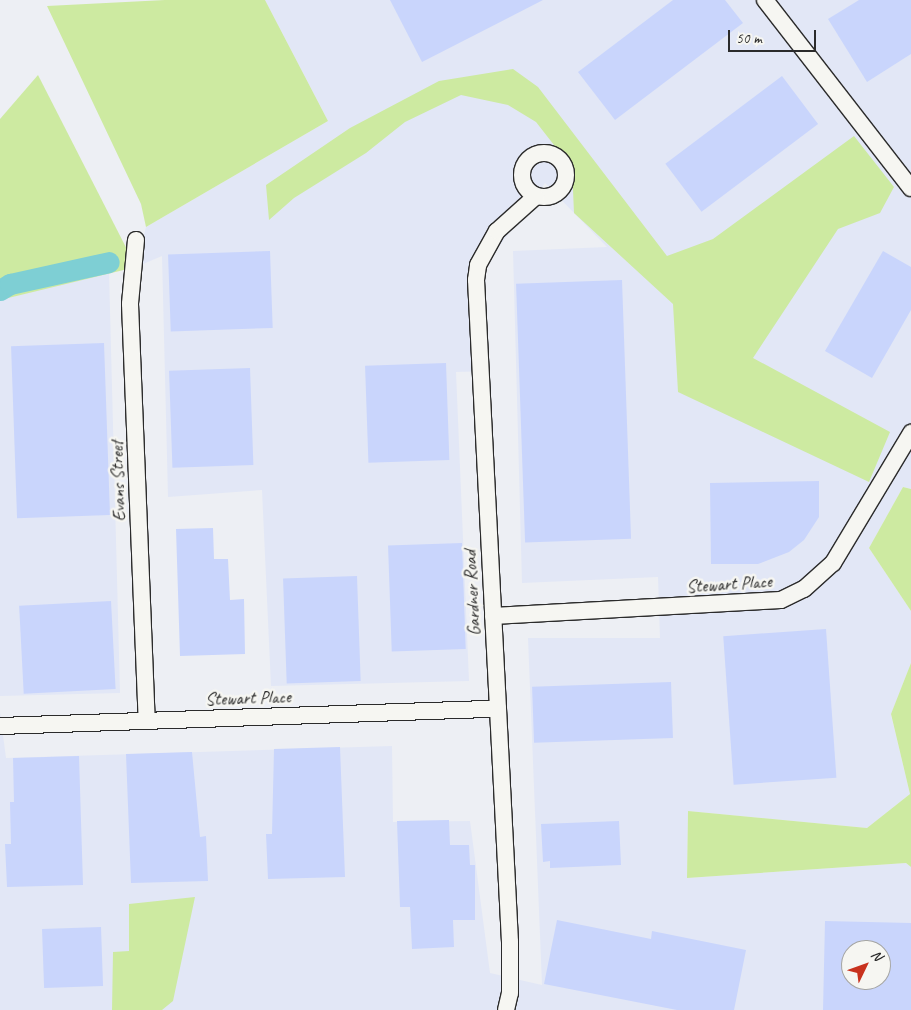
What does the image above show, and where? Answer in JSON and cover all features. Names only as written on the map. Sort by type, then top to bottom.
[{"type":"street","points":[[764,0],[911,188]]},
{"type":"street","name":"Gardner Road","points":[[506,1010],[510,993],[510,942],[476,280],[478,265],[497,231],[536,196]]},
{"type":"street","name":"Evans Street","points":[[136,240],[130,304],[147,721]]},
{"type":"street","name":"Stewart Place","points":[[493,616],[781,600],[804,589],[833,563],[911,433]]},
{"type":"street","name":"Stewart Place","points":[[0,726],[498,709]]},
{"type":"shaded area","points":[[265,0],[911,0],[911,489],[903,487],[869,548],[911,611],[911,663],[891,715],[910,794],[867,828],[688,811],[687,878],[906,863],[911,867],[911,1010],[0,1010],[0,712],[6,758],[392,746],[393,822],[470,821],[490,973],[542,985],[528,638],[660,638],[658,577],[522,583],[513,251],[607,247],[545,183],[485,266],[488,371],[456,372],[469,681],[271,686],[262,490],[168,497],[162,256],[136,267],[146,227],[328,121]]},
{"type":"shaded area","points":[[109,272],[120,693],[0,696],[0,300]]},
{"type":"green space","points":[[165,0],[265,0],[328,121],[146,227],[141,204],[47,6]]},
{"type":"green space","points":[[513,69],[538,87],[667,256],[713,239],[854,136],[894,187],[880,213],[838,229],[753,358],[890,432],[869,482],[678,392],[673,304],[574,213],[572,168],[536,122],[508,105],[461,95],[405,122],[366,153],[294,198],[269,220],[266,185],[350,128],[439,81]]},
{"type":"green space","points":[[38,75],[136,267],[0,300],[0,119]]},
{"type":"green space","points":[[903,487],[911,489],[911,611],[869,548]]},
{"type":"green space","points":[[911,663],[911,867],[906,863],[687,878],[688,811],[867,828],[910,794],[891,714]]},
{"type":"green space","points":[[195,897],[173,1001],[162,1010],[112,1010],[113,952],[129,951],[129,904]]},
{"type":"building","points":[[390,0],[543,0],[422,62]]},
{"type":"building","points":[[673,0],[725,0],[743,23],[615,120],[578,72]]},
{"type":"building","points":[[859,0],[911,0],[911,54],[867,82],[828,19]]},
{"type":"building","points":[[782,76],[818,124],[702,212],[665,164]]},
{"type":"building","points":[[270,251],[273,328],[171,332],[168,255]]},
{"type":"building","points":[[883,251],[911,267],[911,310],[872,378],[825,351]]},
{"type":"building","points":[[622,280],[631,539],[525,543],[516,284]]},
{"type":"building","points":[[104,343],[110,515],[17,518],[11,346]]},
{"type":"building","points":[[446,363],[449,460],[368,463],[365,366]]},
{"type":"building","points":[[250,368],[253,465],[172,468],[169,371]]},
{"type":"building","points":[[819,481],[819,517],[804,540],[789,552],[758,564],[711,564],[710,483]]},
{"type":"building","points":[[213,528],[214,559],[228,559],[230,600],[244,599],[245,654],[180,656],[176,529]]},
{"type":"building","points":[[462,543],[466,649],[392,652],[388,546]]},
{"type":"building","points":[[357,576],[361,681],[287,684],[283,579]]},
{"type":"building","points":[[111,601],[116,689],[24,694],[19,606]]},
{"type":"building","points":[[826,629],[836,778],[734,785],[723,636]]},
{"type":"building","points":[[671,682],[673,738],[534,743],[532,687]]},
{"type":"building","points":[[340,747],[345,877],[268,879],[266,834],[272,834],[274,749]]},
{"type":"building","points":[[192,752],[200,837],[206,836],[208,881],[131,883],[126,754]]},
{"type":"building","points":[[79,756],[83,885],[7,887],[5,844],[11,844],[10,802],[14,802],[13,758]]},
{"type":"building","points":[[449,820],[450,845],[469,845],[470,865],[475,865],[475,920],[453,920],[454,947],[412,949],[410,907],[400,907],[397,821]]},
{"type":"building","points":[[619,821],[621,865],[550,868],[550,861],[543,862],[541,824]]},
{"type":"building","points":[[557,920],[651,939],[652,931],[746,950],[734,1010],[677,1010],[544,984]]},
{"type":"building","points":[[825,921],[911,923],[911,1010],[823,1010]]},
{"type":"building","points":[[101,927],[103,986],[44,988],[42,929]]},
{"type":"waterway","points":[[0,290],[10,284],[109,262]]}]
